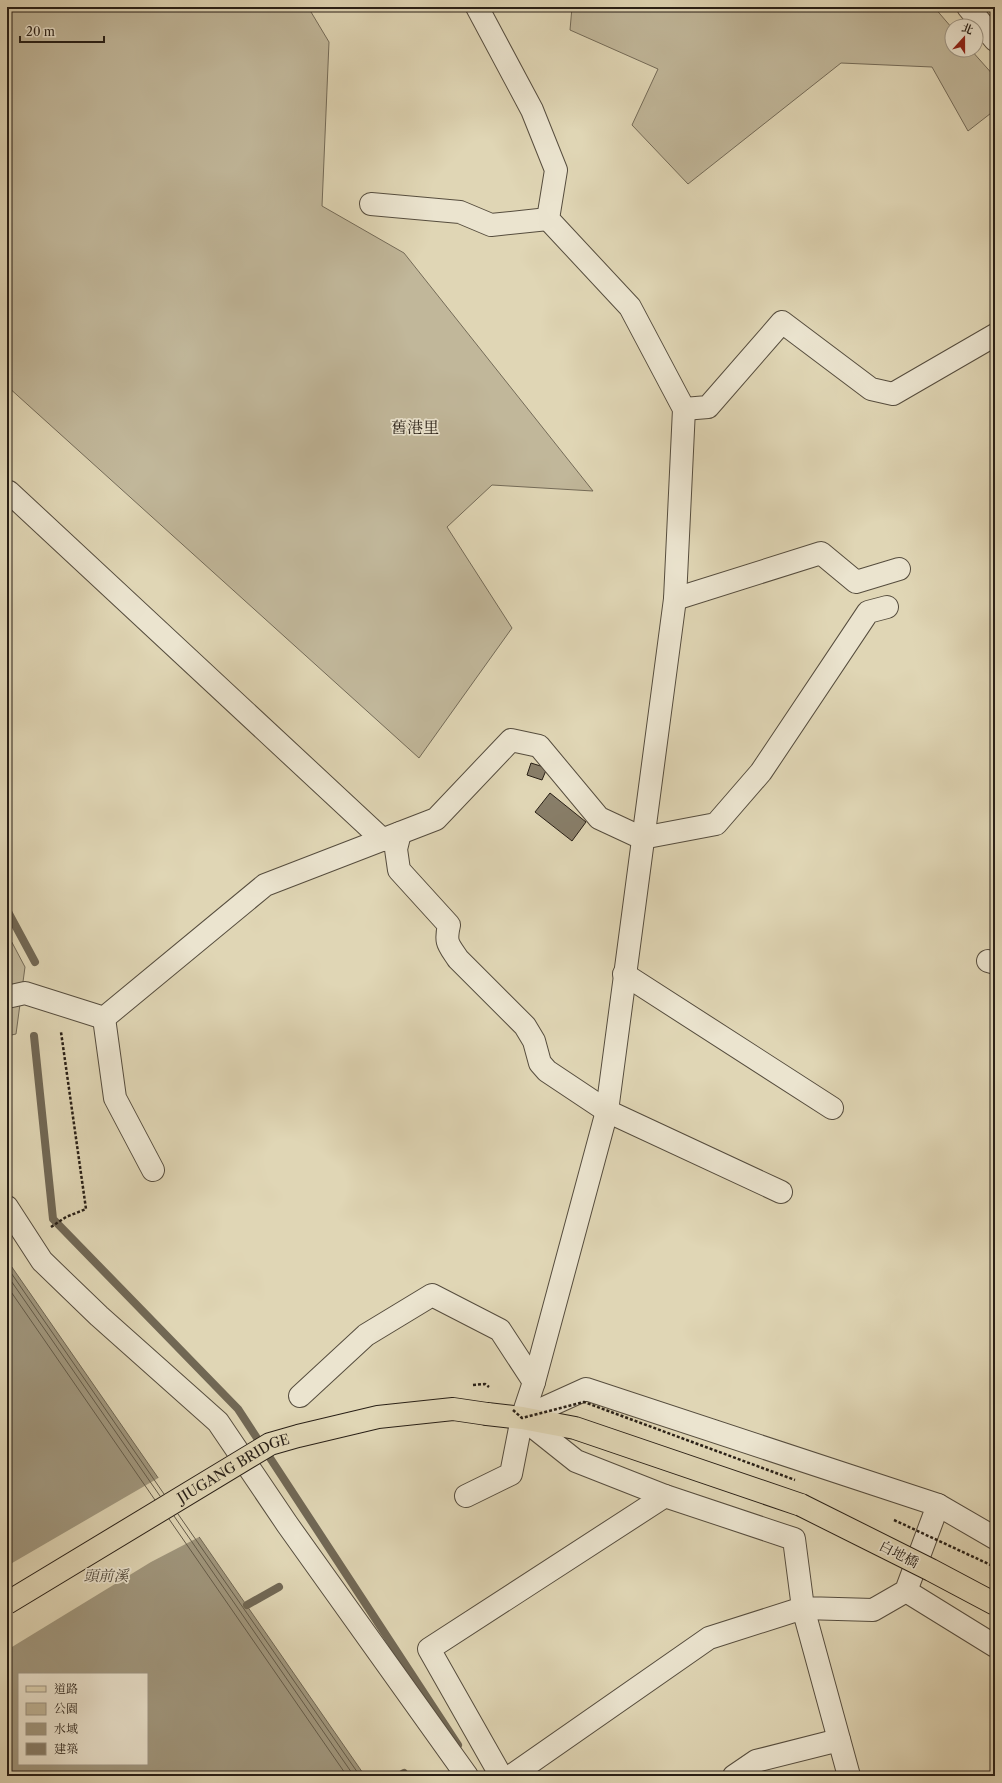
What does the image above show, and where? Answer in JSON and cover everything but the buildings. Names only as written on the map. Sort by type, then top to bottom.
[{"type":"main road","name":"JIUGANG BRIDGE","points":[[7,1603],[270,1444],[378,1417],[453,1409],[487,1414],[517,1413]]},
{"type":"main road","name":"白地橋","points":[[517,1413],[575,1428],[801,1505],[995,1604]]},
{"type":"street","points":[[477,7],[532,110],[556,170],[548,219]]},
{"type":"street","points":[[968,7],[995,40]]},
{"type":"street","points":[[371,204],[460,212],[491,225],[548,219]]},
{"type":"street","points":[[466,1496],[511,1474],[517,1413],[534,1382],[607,1111],[642,838],[675,600],[684,409],[630,307],[548,219]]},
{"type":"street","points":[[684,409],[708,406],[782,322],[871,389],[892,394],[995,335]]},
{"type":"street","points":[[9,492],[392,836],[396,849],[399,870],[449,925],[446,938],[458,958],[525,1026],[534,1041],[540,1063],[544,1067],[607,1111],[781,1192]]},
{"type":"street","points":[[675,600],[821,553],[856,582],[899,569]]},
{"type":"street","points":[[104,1018],[265,885],[436,819],[511,740],[539,746],[600,818],[642,838],[716,824],[761,772],[868,612],[887,607]]},
{"type":"street","points":[[624,974],[832,1108]]},
{"type":"street","points":[[7,997],[25,994],[104,1018]]},
{"type":"street","points":[[104,1018],[115,1098],[153,1170]]},
{"type":"street","points":[[7,1207],[42,1261],[99,1316],[218,1422],[287,1524],[467,1776]]},
{"type":"street","points":[[300,1396],[366,1335],[432,1295],[500,1330],[534,1382]]},
{"type":"street","points":[[517,1413],[586,1389],[938,1505],[995,1538]]},
{"type":"street","points":[[517,1413],[576,1461],[665,1496],[794,1539],[803,1608],[849,1776]]},
{"type":"street","points":[[502,1776],[429,1649],[665,1496]]},
{"type":"street","points":[[511,1776],[709,1638],[803,1608],[873,1610],[906,1591],[938,1505]]},
{"type":"street","points":[[906,1591],[995,1646]]},
{"type":"street","points":[[734,1776],[756,1761],[839,1740]]},
{"type":"path","points":[[57,1003],[86,1209],[66,1217]]},
{"type":"path","points":[[469,1385],[485,1384],[490,1389]]},
{"type":"path","points":[[517,1413],[584,1402],[802,1483]]},
{"type":"path","points":[[889,1518],[995,1567]]},
{"type":"green space","points":[[7,7],[308,7],[329,42],[322,206],[404,253],[593,491],[492,485],[447,527],[512,628],[419,758],[7,386]]},
{"type":"green space","points":[[572,7],[934,7],[944,19],[944,58],[978,58],[995,77],[995,110],[968,131],[932,67],[841,63],[688,184],[632,125],[658,69],[570,30]]},
{"type":"green space","points":[[7,933],[25,967],[16,1034],[7,1036]]},
{"type":"water","name":"頭前溪","points":[[7,1260],[365,1776],[7,1776]]},
{"type":"pier","points":[[160,1477],[201,1536],[151,1562],[7,1650],[7,1566]]},
{"type":"waterway","points":[[7,910],[35,962]]},
{"type":"waterway","points":[[34,1036],[53,1219],[238,1409],[458,1745]]},
{"type":"waterway","points":[[247,1605],[279,1587]]},
{"type":"waterway","points":[[399,1776],[404,1773]]},
{"type":"district","name":"舊港里","points":[[415,427]]}]
